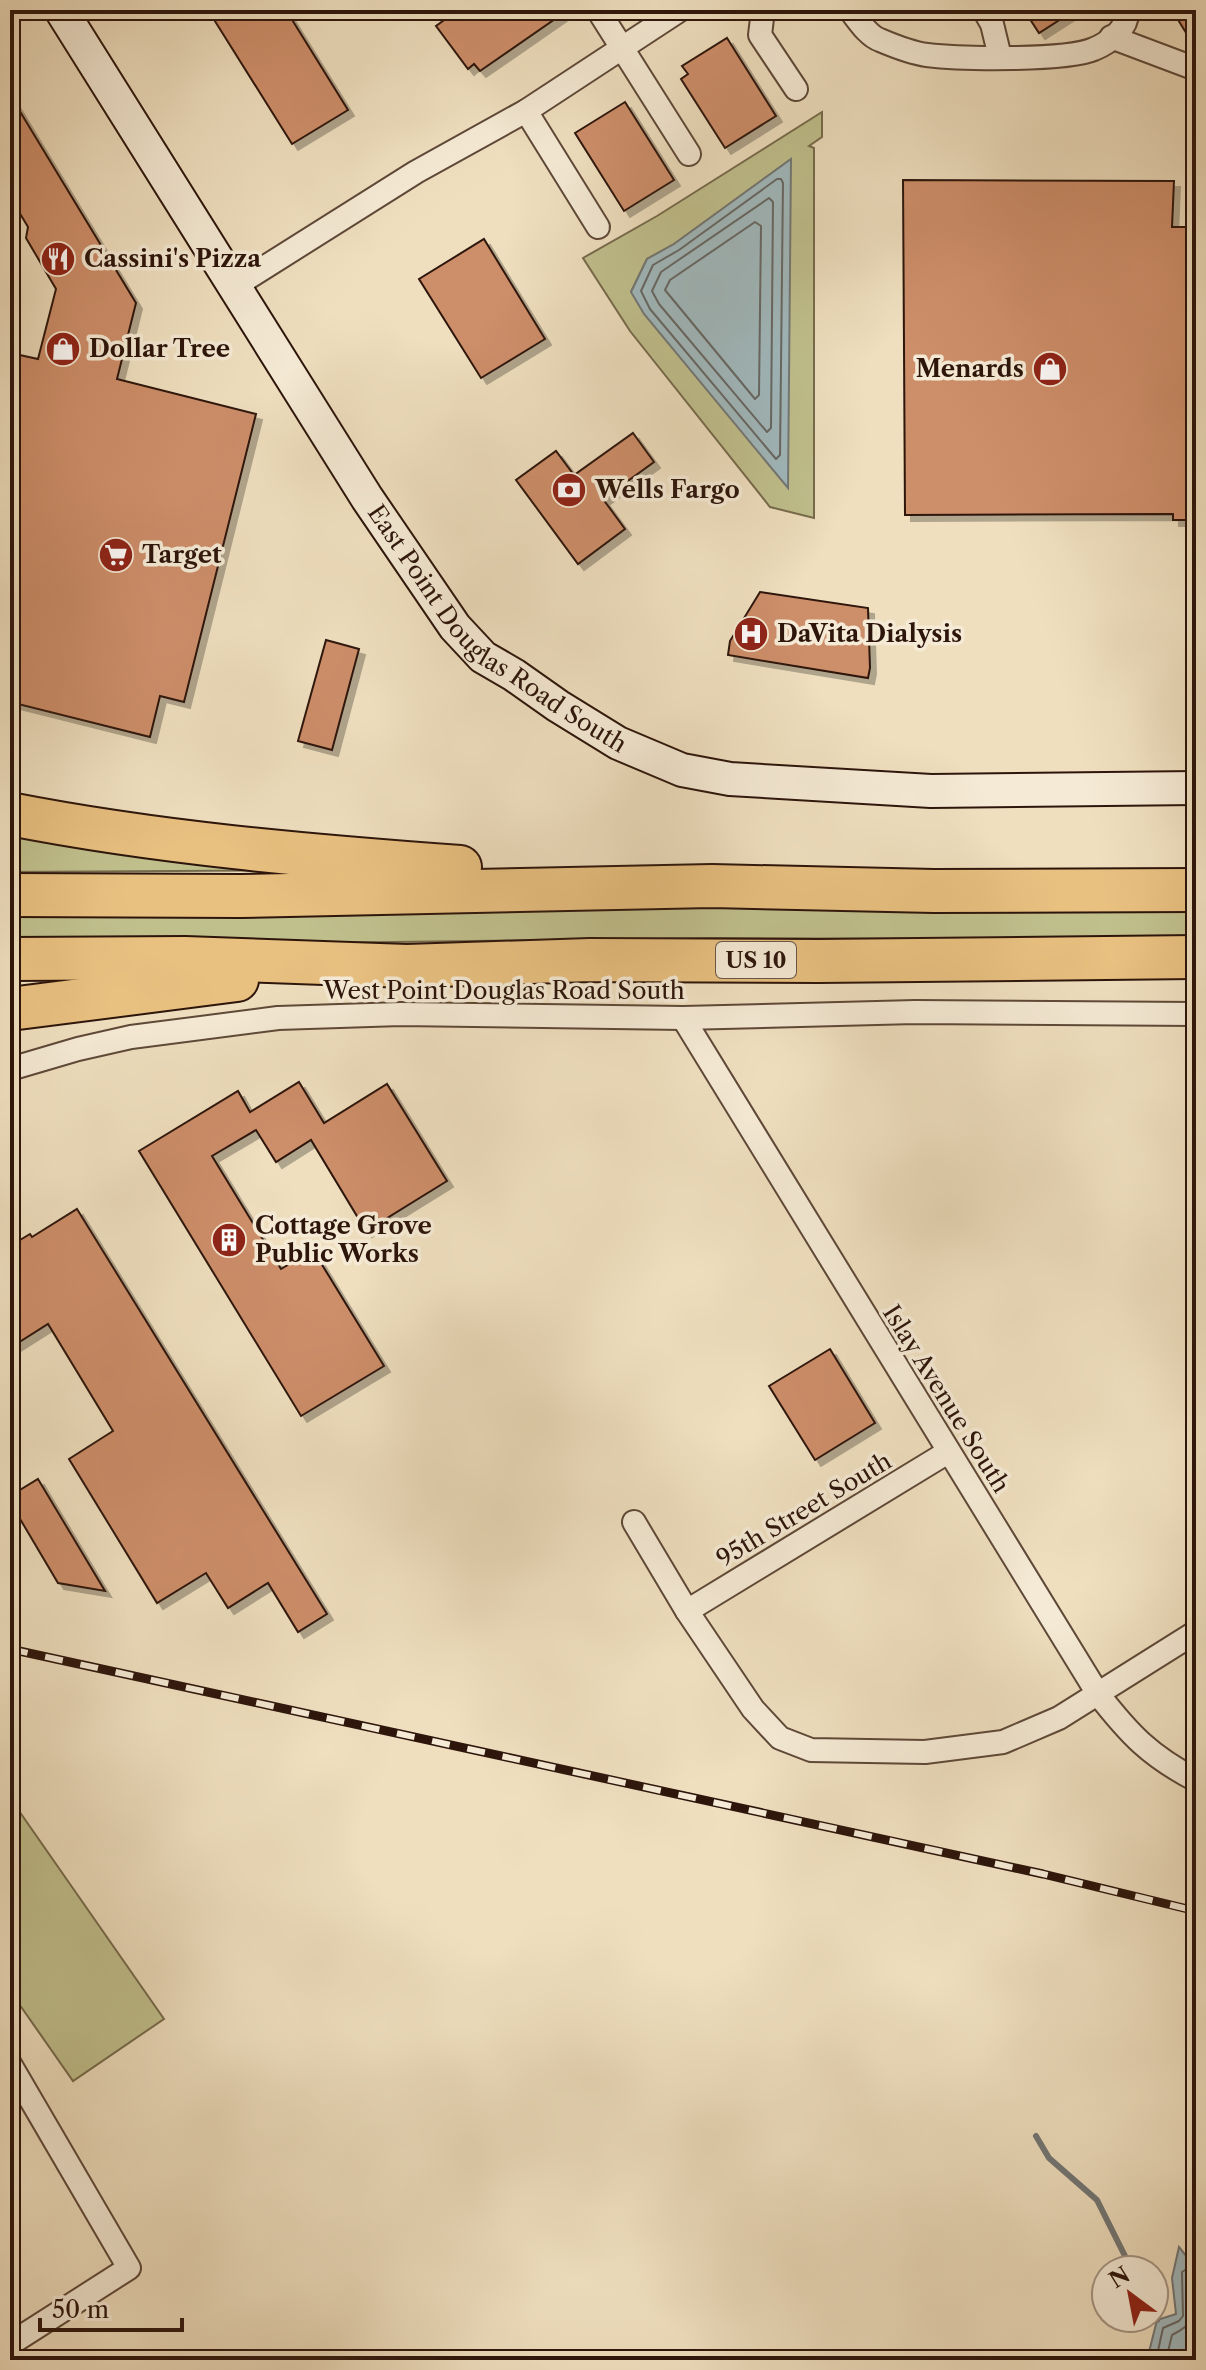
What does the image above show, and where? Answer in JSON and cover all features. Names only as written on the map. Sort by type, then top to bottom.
[{"type":"highway","points":[[10,814],[89,830],[375,861],[712,886]]},
{"type":"highway","points":[[10,895],[241,896],[712,886],[934,891],[1196,890]]},
{"type":"highway","name":"US 10","points":[[10,959],[185,958],[407,966],[590,960],[1196,957]]},
{"type":"highway","points":[[10,1009],[280,975],[316,963]]},
{"type":"street","points":[[598,10],[689,154]]},
{"type":"street","points":[[235,286],[416,172],[526,111],[680,10]]},
{"type":"street","points":[[763,10],[760,35],[796,89]]},
{"type":"street","points":[[850,10],[876,39],[925,55],[1000,57],[1072,55],[1095,49],[1122,29],[1127,10]]},
{"type":"street","points":[[984,10],[992,24],[1000,57]]},
{"type":"street","name":"East Point Douglas Road South","points":[[54,13],[235,286],[367,498],[455,627],[483,657],[618,743],[682,770],[730,779],[931,791],[1196,788]]},
{"type":"street","points":[[1111,37],[1196,69]]},
{"type":"street","points":[[526,111],[598,227]]},
{"type":"street","name":"West Point Douglas Road South","points":[[10,1069],[131,1037],[278,1018],[401,1014],[683,1018],[915,1012],[1196,1014]]},
{"type":"street","name":"Islay Avenue South","points":[[683,1018],[1098,1694],[1130,1735],[1169,1766],[1196,1780]]},
{"type":"street","name":"95th Street South","points":[[687,1611],[948,1452]]},
{"type":"street","points":[[634,1522],[687,1611],[753,1709],[780,1738],[811,1750],[925,1752],[1003,1742],[1059,1718],[1196,1632]]},
{"type":"street","points":[[10,2064],[129,2268],[10,2344]]},
{"type":"green space","points":[[822,112],[822,137],[809,146],[814,148],[814,518],[770,507],[630,331],[583,258],[657,216]],"holes":[[[790,160],[631,292],[647,259],[674,244]]]},
{"type":"green space","points":[[10,827],[314,870],[10,872]]},
{"type":"green space","points":[[1196,905],[1196,940],[712,938],[10,944],[10,908]]},
{"type":"green space","points":[[10,1798],[164,2019],[73,2081],[10,1991]]},
{"type":"water","points":[[791,159],[788,488],[644,314],[631,292],[647,259],[674,244]]},
{"type":"water","points":[[1179,2247],[1196,2268],[1196,2360],[1147,2360],[1154,2334],[1170,2334],[1170,2316],[1176,2314],[1172,2278]]},
{"type":"building","points":[[208,10],[286,10],[348,110],[292,144]]},
{"type":"building","points":[[458,10],[568,10],[480,71],[474,64],[468,69],[436,26]]},
{"type":"building","points":[[1024,10],[1075,10],[1039,33]]},
{"type":"building","points":[[1172,10],[1196,10],[1196,49]]},
{"type":"building","points":[[727,38],[776,116],[725,148],[681,79],[688,74],[682,66]]},
{"type":"building","name":"Target","points":[[10,95],[136,303],[117,379],[256,414],[184,702],[160,696],[150,737],[10,702],[10,361],[13,362],[15,354],[38,359],[56,289],[26,238],[28,227],[10,197]]},
{"type":"building","points":[[625,102],[674,180],[624,211],[575,133]]},
{"type":"building","name":"Menards","points":[[903,180],[1174,181],[1172,227],[1196,227],[1196,520],[1173,520],[1173,514],[905,515]]},
{"type":"building","points":[[484,239],[545,339],[481,378],[419,279]]},
{"type":"building","name":"Wells Fargo","points":[[633,433],[654,462],[603,499],[625,529],[578,564],[516,480],[556,451],[574,475]]},
{"type":"building","points":[[760,592],[868,608],[868,678],[728,655],[730,641]]},
{"type":"building","points":[[326,640],[359,649],[332,750],[298,741]]},
{"type":"building","name":"Cottage Grove Public Works","points":[[299,1082],[324,1123],[387,1084],[447,1181],[366,1231],[311,1140],[276,1162],[256,1130],[212,1156],[281,1269],[313,1250],[384,1366],[301,1416],[139,1151],[238,1091],[250,1112]]},
{"type":"building","points":[[77,1209],[327,1614],[298,1632],[268,1583],[228,1608],[206,1573],[157,1603],[69,1459],[113,1431],[48,1324],[10,1348],[10,1246],[30,1234],[32,1237]]},
{"type":"building","points":[[830,1349],[875,1423],[815,1460],[769,1386]]},
{"type":"building","points":[[38,1479],[105,1591],[58,1583],[10,1502],[10,1496]]},
{"type":"waterway","points":[[1036,2136],[1049,2158],[1097,2200],[1124,2254]]},
{"type":"railway","points":[[10,1649],[1043,1874],[1196,1911]]},
{"type":"place","name":"Cassini's Pizza","points":[[58,259]]},
{"type":"place","name":"Dollar Tree","points":[[63,349]]},
{"type":"place","name":"Menards","points":[[1050,369]]},
{"type":"place","name":"Wells Fargo","points":[[569,490]]},
{"type":"place","name":"Target","points":[[116,555]]},
{"type":"place","name":"DaVita Dialysis","points":[[751,634]]},
{"type":"place","name":"Cottage Grove Public Works","points":[[229,1240]]}]
